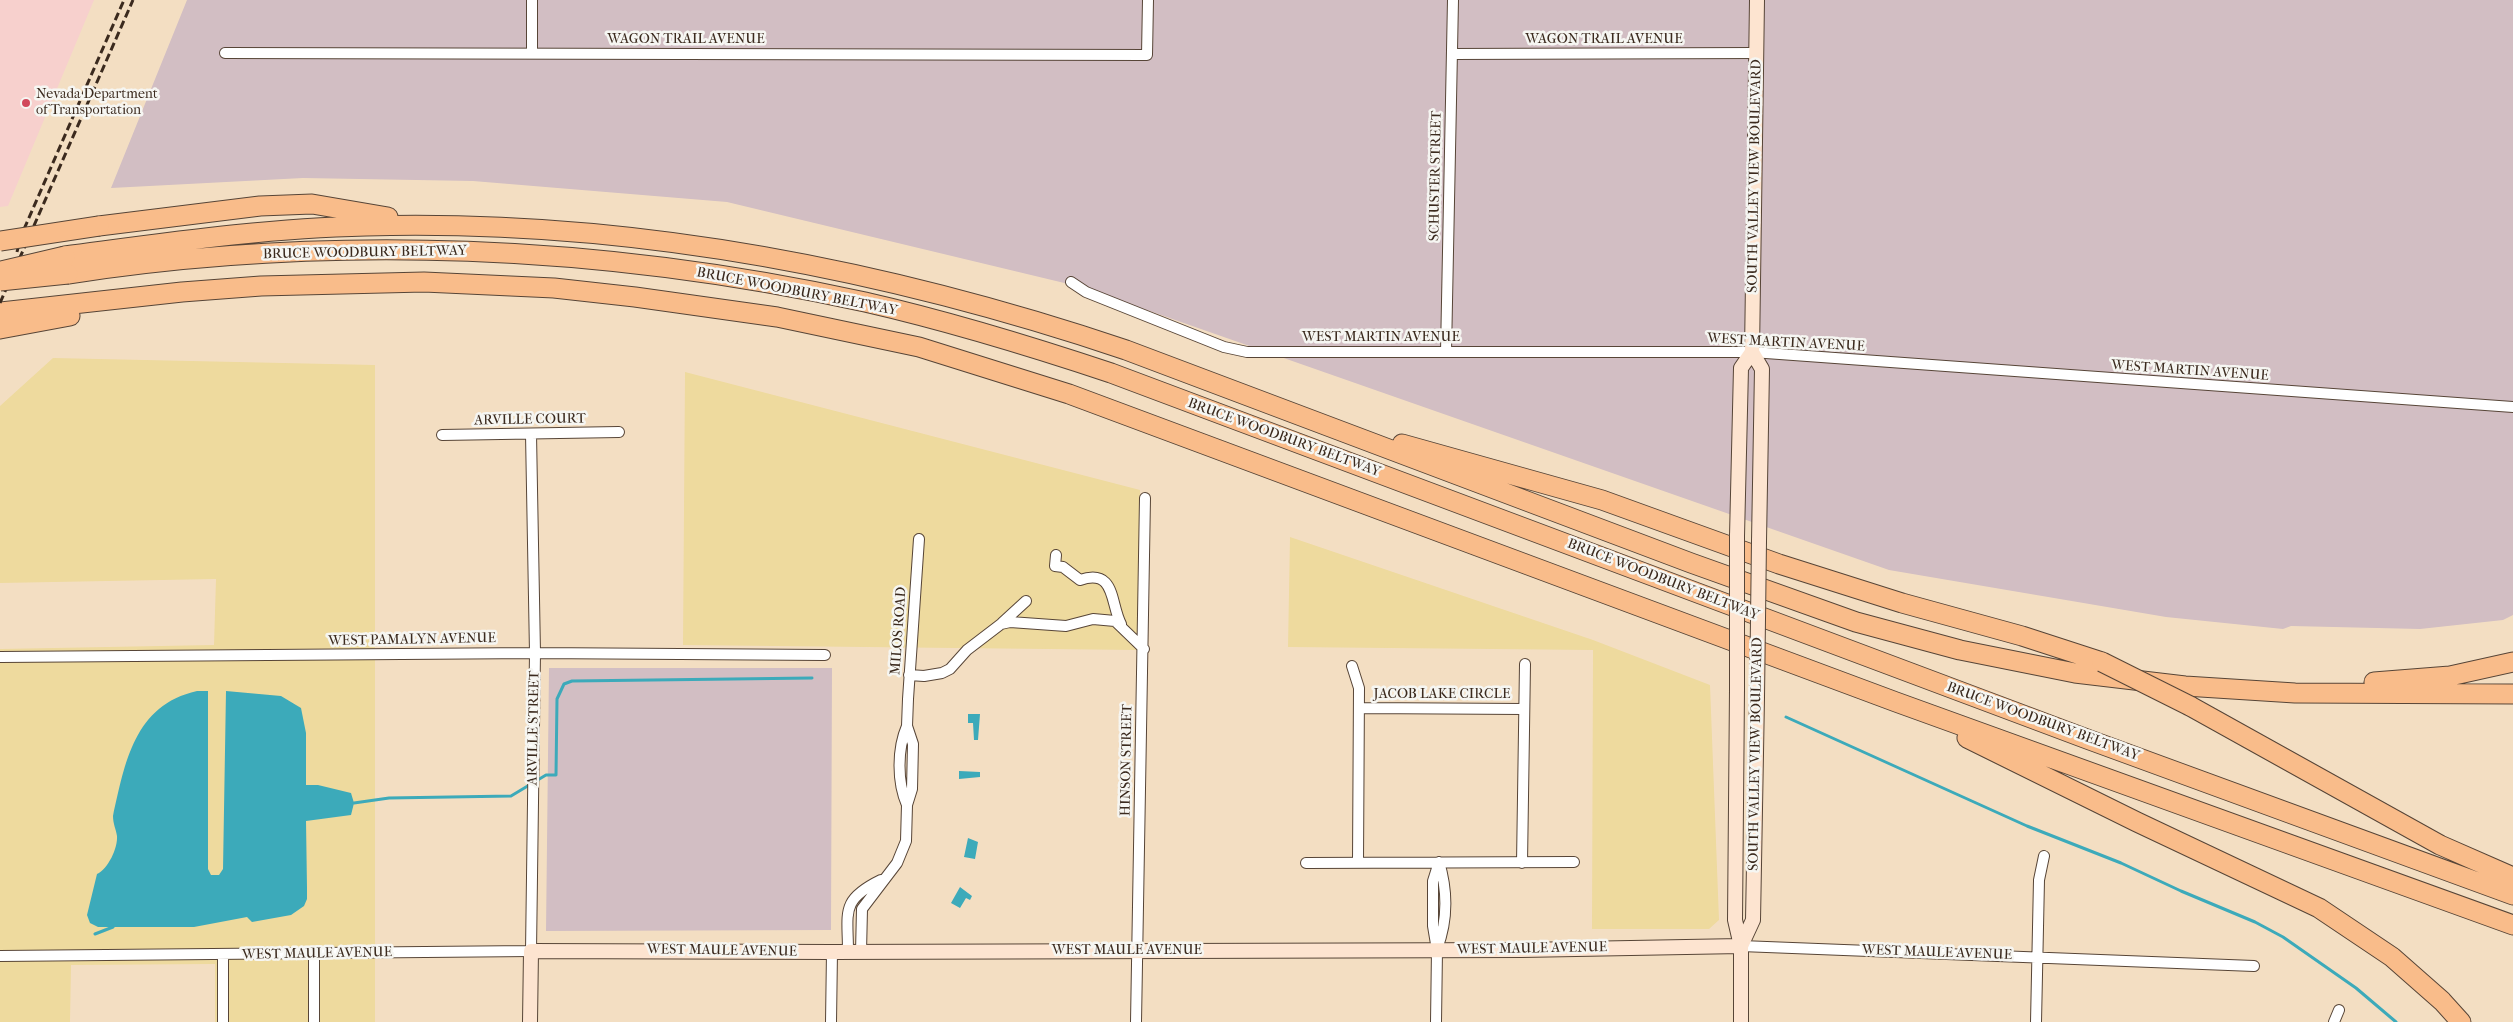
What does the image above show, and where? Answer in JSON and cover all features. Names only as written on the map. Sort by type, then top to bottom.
[{"type":"highway","points":[[0,240],[260,206],[312,204],[442,226]]},
{"type":"highway","points":[[0,271],[66,265],[243,234],[327,227],[442,226],[527,229],[639,238],[695,245],[848,273],[920,289],[1052,325],[1126,350],[1294,415],[1691,563],[1856,622],[1960,650],[2075,673],[2185,686],[2295,693],[2513,694]]},
{"type":"highway","name":"BRUCE WOODBURY BELTWAY","points":[[0,281],[66,265],[210,256],[384,250],[467,251],[569,257],[676,269],[778,285],[867,303],[985,334],[1110,373],[2088,739],[2513,895]]},
{"type":"highway","name":"BRUCE WOODBURY BELTWAY","points":[[0,312],[41,315],[156,295],[260,286],[424,282],[554,288],[635,297],[776,317],[919,347],[1069,394],[1896,702],[2513,925]]},
{"type":"highway","points":[[0,329],[41,315]]},
{"type":"highway","points":[[1294,415],[1585,495],[1779,564],[2102,662],[2190,706],[2440,845],[2513,877]]},
{"type":"highway","points":[[2185,686],[2364,683],[2450,676],[2513,662]]},
{"type":"highway","points":[[1896,702],[2137,822],[2319,908],[2392,957],[2442,1001],[2461,1022]]},
{"type":"main road","name":"SOUTH VALLEY VIEW BOULEVARD","points":[[1741,946],[1753,920],[1760,541],[1762,368],[1752,352],[1757,0]]},
{"type":"main road","name":"SOUTH VALLEY VIEW BOULEVARD","points":[[1740,1022],[1741,946],[1735,920],[1741,368],[1752,352]]},
{"type":"main road","name":"WEST MAULE AVENUE","points":[[531,951],[1437,950],[1741,946]]},
{"type":"main road","name":"ARVILLE STREET","points":[[530,1022],[531,951]]},
{"type":"street","points":[[532,0],[532,53]]},
{"type":"street","name":"WAGON TRAIL AVENUE","points":[[225,53],[1147,55],[1148,0]]},
{"type":"street","name":"SCHUSTER STREET","points":[[1446,352],[1452,0]]},
{"type":"street","name":"WAGON TRAIL AVENUE","points":[[1452,54],[1757,53]]},
{"type":"street","name":"WEST MARTIN AVENUE","points":[[1071,282],[1086,292],[1224,347],[1247,352],[1752,352],[2513,407]]},
{"type":"street","name":"ARVILLE COURT","points":[[442,435],[620,432]]},
{"type":"street","name":"ARVILLE STREET","points":[[531,434],[535,653],[531,951]]},
{"type":"street","name":"HINSON STREET","points":[[1136,1022],[1146,498]]},
{"type":"street","name":"MILOS ROAD","points":[[854,952],[862,909],[897,863],[904,846],[907,805],[900,788],[901,742],[907,726],[919,539]]},
{"type":"street","points":[[1056,555],[1055,566],[1063,567],[1080,580],[1094,578],[1106,583],[1111,589],[1115,613],[1123,627]]},
{"type":"street","points":[[909,675],[924,676],[942,673],[950,669],[967,650],[1001,624],[1026,601]]},
{"type":"street","points":[[1001,624],[1010,622],[1075,626],[1083,620],[1115,620],[1144,649]]},
{"type":"street","name":"WEST PAMALYN AVENUE","points":[[0,657],[535,653],[825,655]]},
{"type":"street","name":"JACOB LAKE CIRCLE","points":[[1522,863],[1525,664]]},
{"type":"street","name":"JACOB LAKE CIRCLE","points":[[1352,666],[1358,679],[1359,708],[1358,861]]},
{"type":"street","name":"JACOB LAKE CIRCLE","points":[[1359,708],[1524,709]]},
{"type":"street","points":[[2036,1022],[2039,880],[2044,856]]},
{"type":"street","points":[[1306,862],[1349,864],[1358,861],[1574,862]]},
{"type":"street","points":[[1436,1022],[1437,950],[1433,926],[1433,882],[1439,862]]},
{"type":"street","name":"WEST MAULE AVENUE","points":[[1741,946],[2037,956],[2254,966]]},
{"type":"street","name":"WEST MAULE AVENUE","points":[[0,956],[531,951]]},
{"type":"street","points":[[831,1022],[832,952]]},
{"type":"street","points":[[314,954],[314,1022]]},
{"type":"street","points":[[223,955],[223,1022]]},
{"type":"street","points":[[2334,1022],[2339,1010]]},
{"type":"shaded area","name":"Nevada Department of Transportation","points":[[0,0],[94,0],[8,206],[0,207]]},
{"type":"shaded area","points":[[187,0],[2513,0],[2513,615],[2503,620],[2420,629],[2291,626],[2283,629],[2166,617],[1889,570],[1081,287],[727,202],[473,181],[303,178],[111,188]]},
{"type":"shaded area","points":[[549,668],[832,668],[831,930],[546,931]]},
{"type":"sand","points":[[53,358],[375,365],[375,1022],[215,1022],[215,964],[71,965],[70,1022],[0,1022],[0,649],[214,645],[216,579],[0,583],[0,406]]},
{"type":"sand","points":[[685,372],[1140,490],[1138,650],[683,645]]},
{"type":"sand","points":[[1290,537],[1593,640],[1710,685],[1719,920],[1709,929],[1592,929],[1593,650],[1288,647]]},
{"type":"water","points":[[197,691],[208,691],[208,869],[211,875],[219,875],[223,869],[226,691],[281,696],[301,708],[306,733],[306,785],[318,785],[351,793],[354,803],[351,815],[306,821],[307,899],[304,906],[291,915],[252,922],[247,917],[194,927],[98,927],[90,923],[87,915],[97,874],[105,868],[112,858],[116,846],[117,836],[113,816],[128,757],[146,723],[159,709],[176,698]]},
{"type":"water","points":[[968,714],[980,714],[978,740],[974,740],[973,723],[968,723]]},
{"type":"water","points":[[959,771],[980,772],[980,777],[959,779]]},
{"type":"water","points":[[968,838],[978,842],[975,859],[964,857]]},
{"type":"water","points":[[960,887],[972,896],[970,900],[966,898],[960,908],[951,903]]},
{"type":"waterway","points":[[354,803],[389,798],[511,796],[546,775],[556,775],[557,699],[564,684],[572,681],[812,678]]},
{"type":"waterway","points":[[1786,717],[2027,826],[2121,863],[2255,922],[2283,937],[2356,988],[2396,1022]]},
{"type":"waterway","points":[[95,934],[113,927]]},
{"type":"railway","points":[[17,252],[21,236],[124,0]]},
{"type":"railway","points":[[0,303],[133,0]]},
{"type":"place","name":"Nevada Department of Transportation","points":[[26,103]]}]
